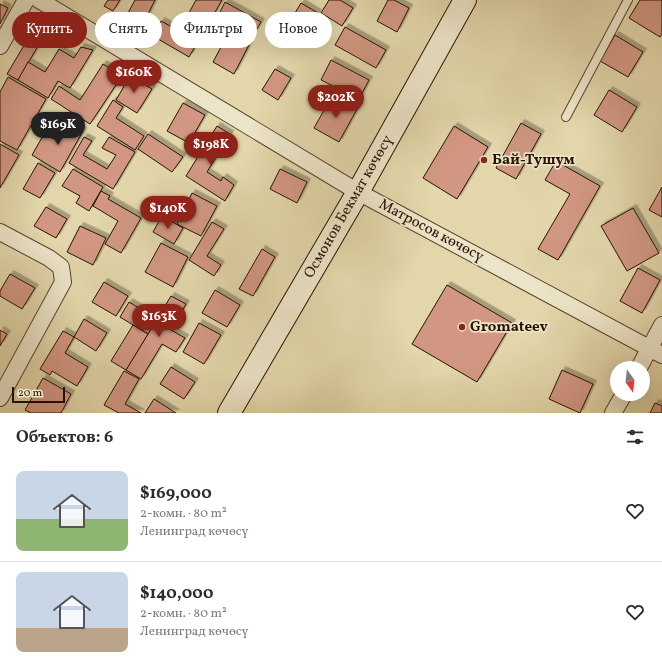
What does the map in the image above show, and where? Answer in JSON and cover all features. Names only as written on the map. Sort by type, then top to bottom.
[{"type":"main road","name":"Осмонов Бекмат көчөсү","points":[[229,413],[358,192],[465,0]]},
{"type":"street","points":[[0,46],[26,0]]},
{"type":"street","name":"Матросов көчөсү","points":[[38,0],[358,192],[656,352]]},
{"type":"street","points":[[0,232],[49,258],[61,267],[62,282],[0,398]]},
{"type":"street","points":[[646,361],[656,352],[662,325]]},
{"type":"street","points":[[613,413],[620,401]]},
{"type":"lane","points":[[566,117],[628,0]]},
{"type":"building","points":[[108,0],[120,0],[113,11],[104,6]]},
{"type":"building","points":[[135,0],[155,0],[149,12],[129,12]]},
{"type":"building","points":[[196,0],[222,0],[215,12],[189,12]]},
{"type":"building","points":[[329,0],[340,0],[353,8],[342,26],[332,20],[332,12],[322,12]]},
{"type":"building","points":[[388,0],[394,0],[409,8],[397,32],[377,21]]},
{"type":"building","points":[[640,0],[662,0],[662,34],[660,37],[629,18]]},
{"type":"building","points":[[225,2],[243,12],[220,12]]},
{"type":"building","points":[[301,3],[316,12],[296,12]]},
{"type":"building","points":[[0,4],[8,8],[0,24]]},
{"type":"building","points":[[257,20],[261,22],[257,28]]},
{"type":"building","points":[[162,22],[170,26],[170,46],[162,41]]},
{"type":"building","points":[[345,27],[386,50],[376,68],[335,45]]},
{"type":"building","points":[[615,35],[643,52],[628,77],[600,61]]},
{"type":"building","points":[[23,48],[37,48],[18,80],[7,74]]},
{"type":"building","points":[[80,48],[93,50],[70,88],[58,81],[48,98],[18,80],[28,62],[45,72],[59,49],[74,58]]},
{"type":"building","points":[[174,48],[194,48],[189,57]]},
{"type":"building","points":[[220,48],[247,48],[234,74],[213,62]]},
{"type":"building","points":[[331,60],[369,80],[359,99],[321,80]]},
{"type":"building","points":[[103,64],[122,76],[90,124],[51,99],[59,86],[80,100]]},
{"type":"building","points":[[275,69],[291,78],[278,100],[262,90]]},
{"type":"building","points":[[130,76],[152,89],[137,113],[116,100]]},
{"type":"building","points":[[8,77],[46,99],[17,150],[0,141],[0,92]]},
{"type":"building","points":[[609,90],[637,107],[622,132],[594,115]]},
{"type":"building","points":[[332,96],[357,109],[339,142],[314,128]]},
{"type":"building","points":[[113,100],[123,107],[116,118],[144,136],[135,150],[97,126]]},
{"type":"building","points":[[183,103],[205,115],[189,143],[167,131]]},
{"type":"building","points":[[65,120],[83,131],[60,172],[32,155],[44,134],[54,139]]},
{"type":"building","points":[[521,123],[541,134],[516,179],[496,168]]},
{"type":"building","points":[[217,126],[230,134],[207,172],[221,181],[223,177],[234,185],[225,201],[186,176]]},
{"type":"building","points":[[454,126],[488,147],[457,199],[423,178]]},
{"type":"building","points":[[148,134],[183,157],[172,172],[138,149]]},
{"type":"building","points":[[84,137],[92,141],[83,155],[107,169],[116,155],[102,148],[109,137],[135,152],[113,189],[69,163]]},
{"type":"building","points":[[0,144],[19,155],[0,188]]},
{"type":"building","points":[[556,161],[600,186],[558,260],[538,249],[570,194],[545,180]]},
{"type":"building","points":[[38,163],[55,173],[40,198],[23,189]]},
{"type":"building","points":[[73,169],[103,187],[89,211],[76,203],[80,196],[62,186]]},
{"type":"building","points":[[280,169],[307,182],[297,203],[270,189]]},
{"type":"building","points":[[662,187],[662,217],[649,210]]},
{"type":"building","points":[[101,191],[110,196],[108,199],[141,218],[121,253],[105,244],[118,221],[93,206]]},
{"type":"building","points":[[192,193],[217,206],[201,236],[177,224]]},
{"type":"building","points":[[46,207],[67,219],[56,238],[34,226]]},
{"type":"building","points":[[633,208],[659,253],[627,271],[601,226]]},
{"type":"building","points":[[162,216],[183,228],[174,244],[153,232]]},
{"type":"building","points":[[212,222],[224,229],[207,256],[221,265],[214,276],[189,260]]},
{"type":"building","points":[[80,226],[106,238],[93,265],[67,252]]},
{"type":"building","points":[[161,243],[188,257],[173,287],[145,272]]},
{"type":"building","points":[[262,249],[275,257],[253,296],[239,289]]},
{"type":"building","points":[[638,268],[660,280],[642,313],[620,301]]},
{"type":"building","points":[[10,274],[35,288],[22,309],[0,296],[0,291]]},
{"type":"building","points":[[104,282],[128,296],[116,316],[92,302]]},
{"type":"building","points":[[447,285],[512,323],[477,382],[412,344]]},
{"type":"building","points":[[215,290],[240,305],[227,327],[202,313]]},
{"type":"building","points":[[171,296],[186,304],[171,330],[185,338],[176,352],[162,344],[141,379],[126,370]]},
{"type":"building","points":[[129,302],[157,319],[148,334],[120,317]]},
{"type":"building","points":[[84,319],[107,333],[96,351],[74,337]]},
{"type":"building","points":[[199,323],[221,335],[204,364],[183,352]]},
{"type":"building","points":[[133,325],[148,334],[126,370],[111,361]]},
{"type":"building","points":[[0,330],[7,334],[0,346]]},
{"type":"building","points":[[63,331],[74,337],[65,353],[88,367],[77,386],[52,371],[50,375],[40,369]]},
{"type":"building","points":[[171,367],[195,382],[184,399],[160,384]]},
{"type":"building","points":[[562,370],[593,384],[580,413],[549,399]]},
{"type":"building","points":[[124,371],[139,379],[125,404],[141,413],[119,413],[104,405]]},
{"type":"building","points":[[43,378],[71,394],[61,413],[31,413],[25,410]]},
{"type":"building","points":[[154,399],[176,413],[145,413]]},
{"type":"building","points":[[655,403],[662,406],[662,413],[650,413]]},
{"type":"place","name":"Бай-Тушум","points":[[484,160]]},
{"type":"place","name":"Gromateev","points":[[462,327]]}]
